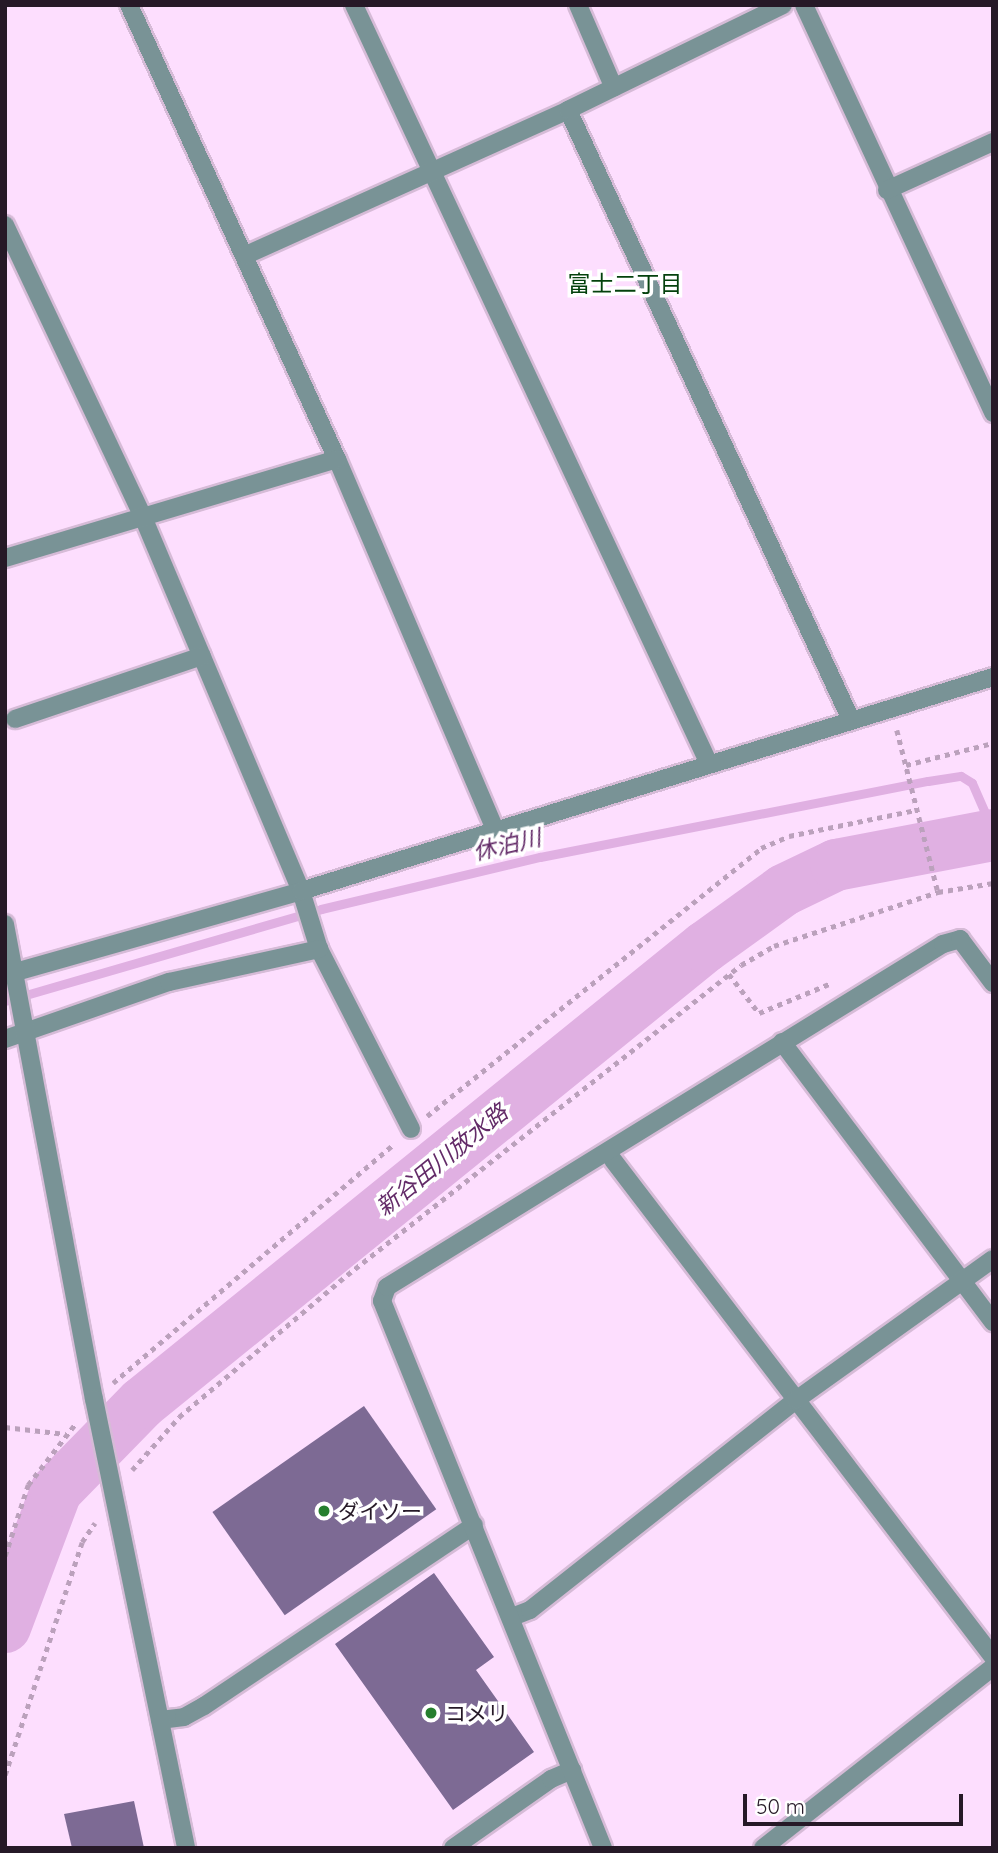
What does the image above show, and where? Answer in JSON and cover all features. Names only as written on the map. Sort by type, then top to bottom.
[{"type":"street","points":[[129,5],[246,255],[337,459],[495,828]]},
{"type":"street","points":[[354,5],[709,764]]},
{"type":"street","points":[[578,5],[614,88]]},
{"type":"street","points":[[246,255],[568,110],[783,5]]},
{"type":"street","points":[[804,5],[887,190],[993,413]]},
{"type":"street","points":[[568,110],[850,720]]},
{"type":"street","points":[[887,190],[993,142]]},
{"type":"street","points":[[5,225],[143,517],[301,891],[319,949],[411,1129]]},
{"type":"street","points":[[5,558],[337,459]]},
{"type":"street","points":[[15,719],[202,656]]},
{"type":"street","points":[[14,974],[301,891],[495,828],[993,677]]},
{"type":"street","points":[[5,924],[93,1399],[186,1848]]},
{"type":"street","points":[[603,1848],[512,1617],[382,1301],[387,1287],[782,1042],[951,942],[960,939],[993,983]]},
{"type":"street","points":[[5,1039],[169,982],[319,949]]},
{"type":"street","points":[[782,1042],[993,1322]]},
{"type":"street","points":[[612,1160],[993,1657]]},
{"type":"street","points":[[512,1617],[530,1610],[796,1400],[993,1259]]},
{"type":"street","points":[[160,1720],[184,1717],[204,1706],[474,1525]]},
{"type":"street","points":[[763,1848],[993,1667]]},
{"type":"street","points":[[453,1848],[551,1779],[572,1770]]},
{"type":"path","points":[[907,768],[993,743]]},
{"type":"path","points":[[901,744],[938,892]]},
{"type":"path","points":[[5,1556],[28,1485],[93,1399],[411,1129],[588,991],[750,854],[789,836],[916,810]]},
{"type":"path","points":[[5,1775],[82,1542],[114,1493],[179,1417],[510,1144],[729,974],[774,946],[938,892],[993,883]]},
{"type":"path","points":[[729,974],[759,1013],[784,1001]]},
{"type":"path","points":[[5,1427],[67,1434]]},
{"type":"building","name":"ダイソー","points":[[364,1406],[436,1509],[285,1615],[212,1512]]},
{"type":"building","points":[[434,1573],[494,1657],[476,1670],[534,1752],[453,1810],[335,1644]]},
{"type":"building","points":[[134,1801],[144,1848],[72,1848],[64,1814]]},
{"type":"waterway","name":"休泊川","points":[[5,1001],[321,909],[540,857],[928,781],[961,776],[972,783],[993,831]]},
{"type":"waterway","name":"新谷田川放水路","points":[[5,1627],[56,1491],[142,1403],[705,947],[784,890],[836,865],[993,835]]},
{"type":"place","name":"ダイソー","points":[[324,1511]]},
{"type":"place","name":"コメリ","points":[[431,1713]]},
{"type":"district","name":"富士二丁目","points":[[625,284]]}]
